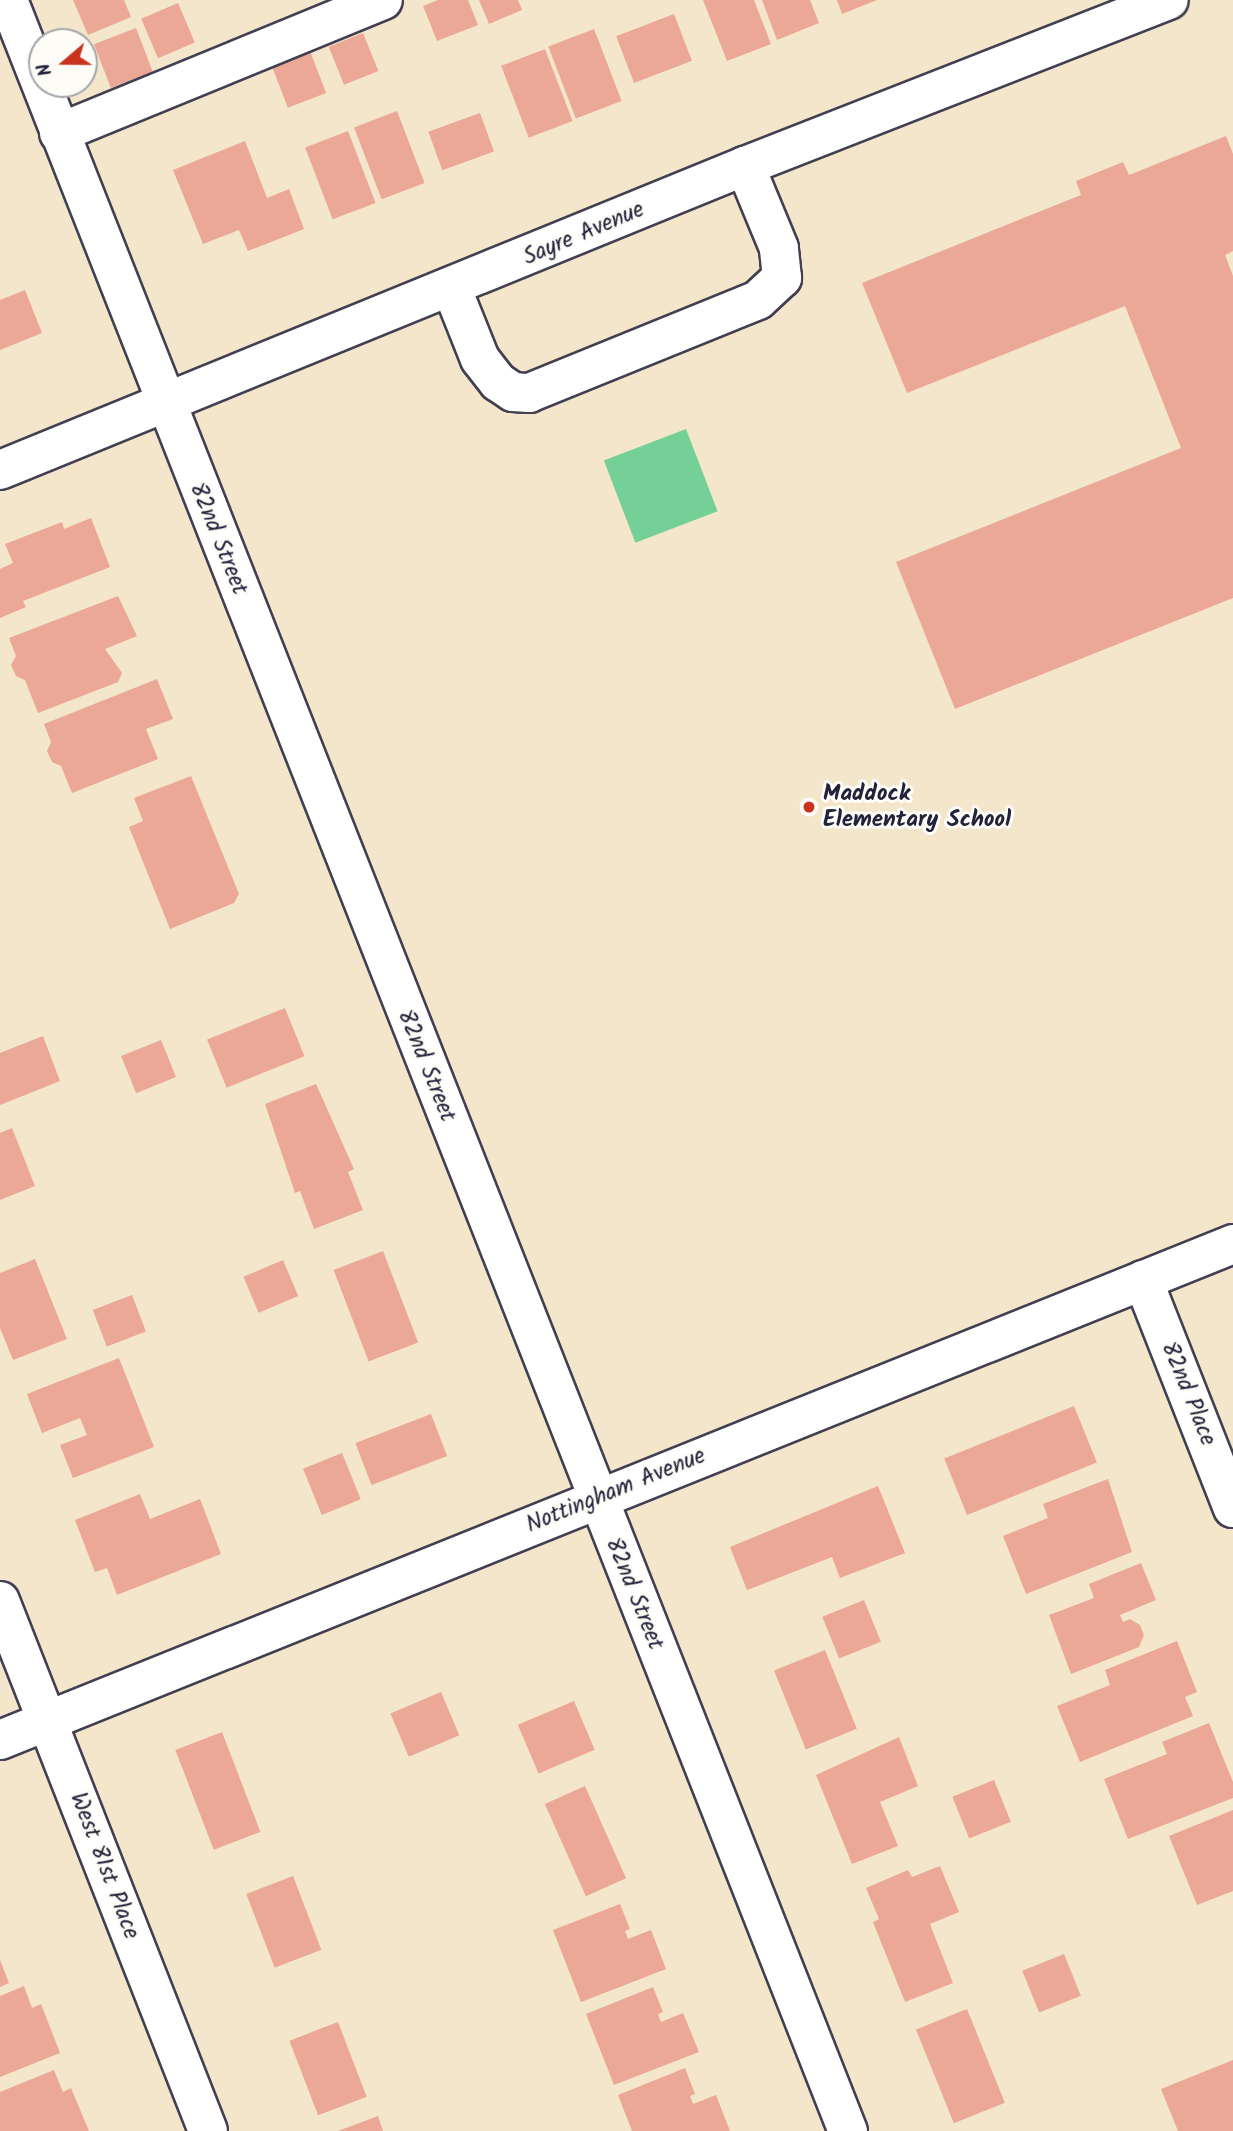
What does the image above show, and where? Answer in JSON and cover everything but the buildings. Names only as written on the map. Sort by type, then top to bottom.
[{"type":"street","name":"82nd Street","points":[[8,0],[596,1499],[848,2131]]},
{"type":"street","points":[[59,133],[383,0]]},
{"type":"street","name":"Sayre Avenue","points":[[0,470],[452,289],[745,166],[1169,0]]},
{"type":"street","points":[[452,289],[480,359],[505,387],[529,393],[758,300],[782,278],[780,258],[745,166]]},
{"type":"street","name":"Nottingham Avenue","points":[[0,1740],[1233,1244]]},
{"type":"street","name":"82nd Place","points":[[1143,1280],[1233,1508]]},
{"type":"street","name":"West 81st Place","points":[[0,1601],[208,2131]]},
{"type":"green space","points":[[686,429],[718,511],[635,543],[604,461]]},
{"type":"place","name":"Maddock Elementary School","points":[[809,807]]}]
